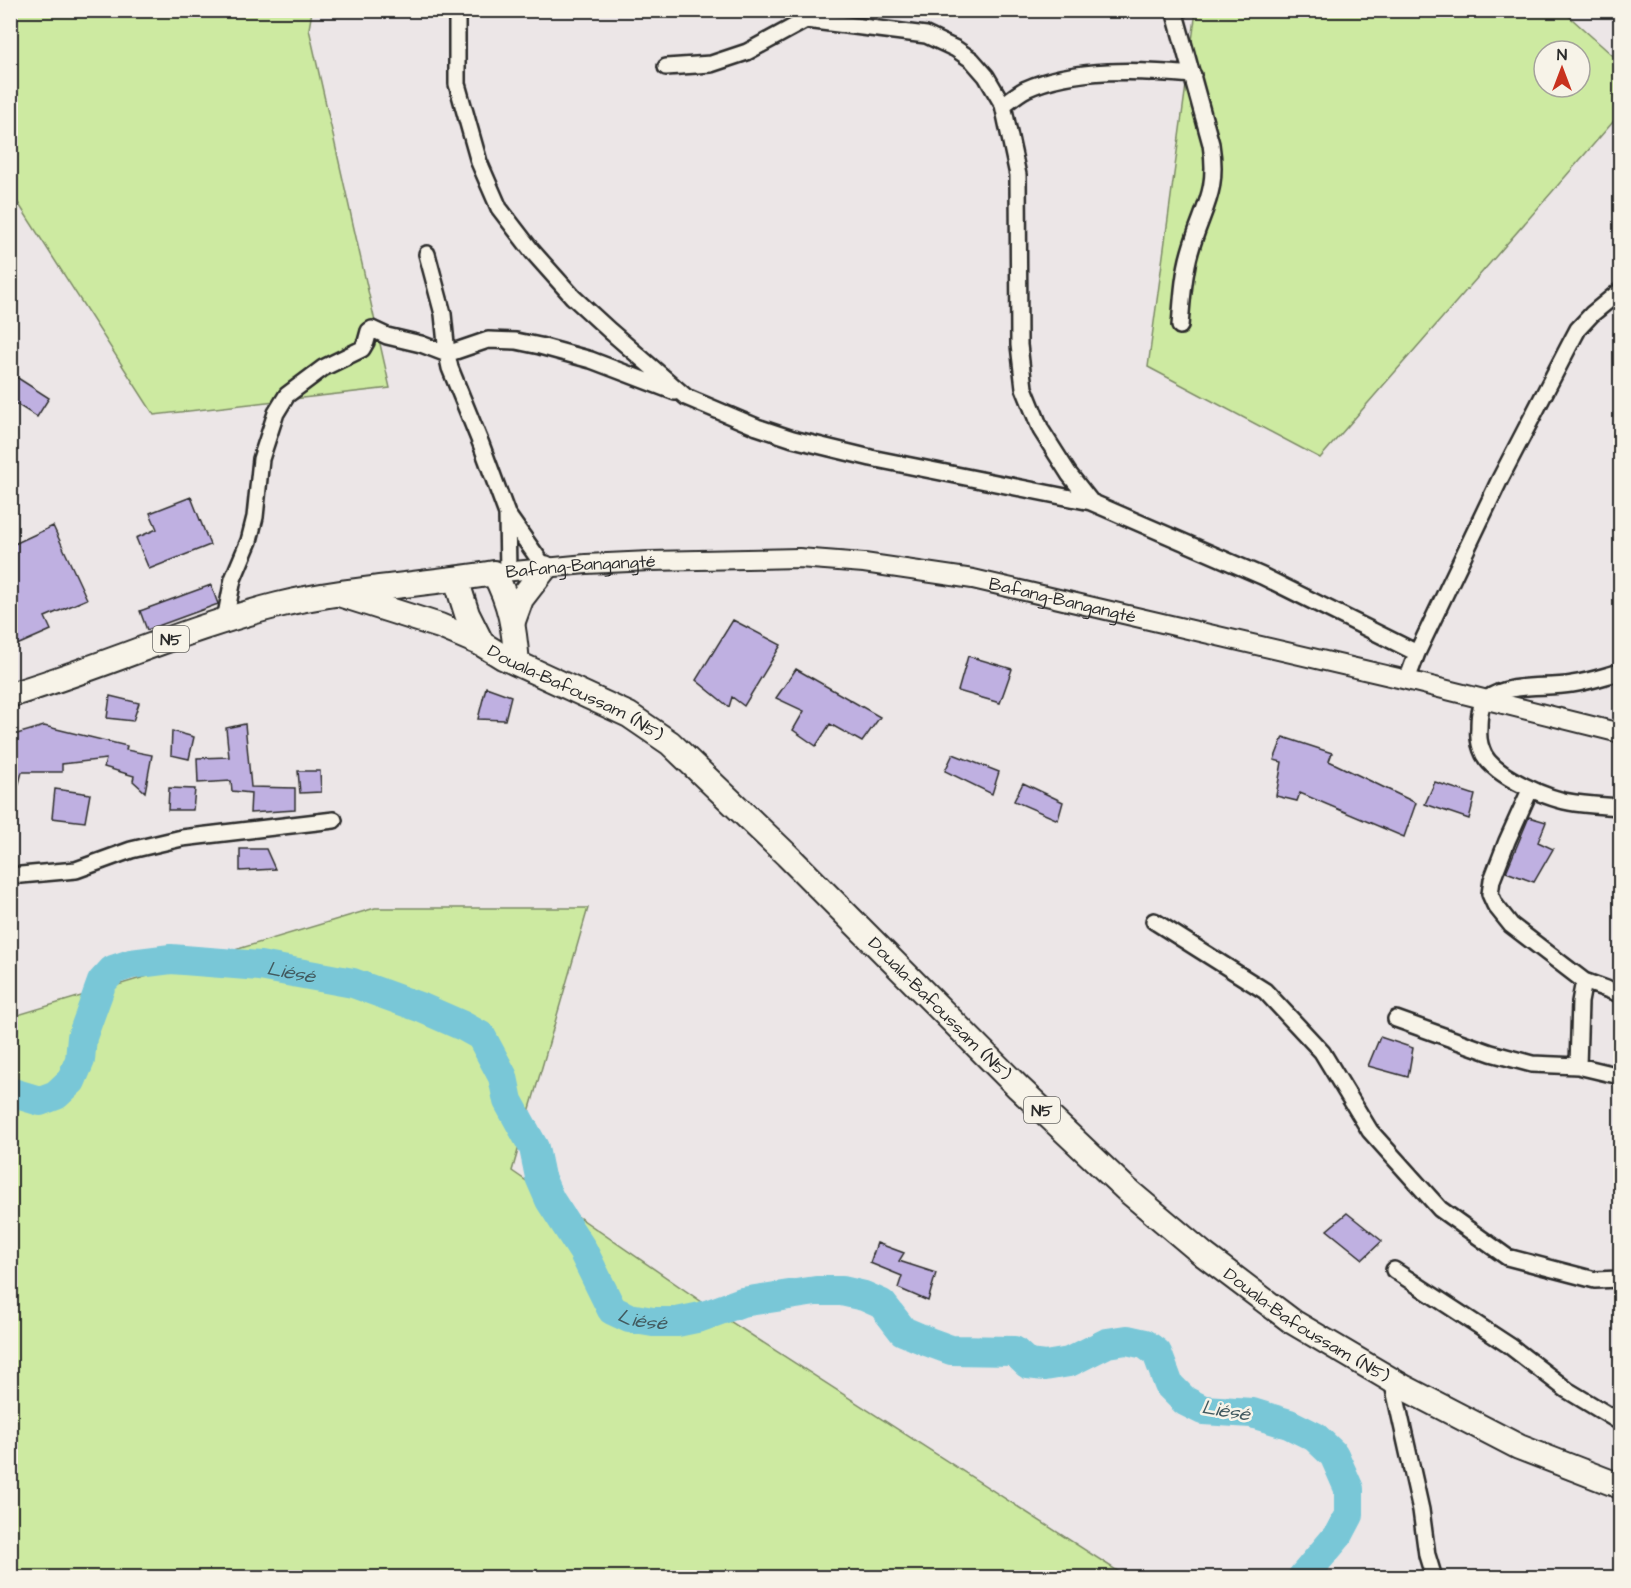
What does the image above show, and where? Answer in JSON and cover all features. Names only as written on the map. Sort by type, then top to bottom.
[{"type":"highway","points":[[513,621],[521,599],[545,568]]},
{"type":"highway","name":"N5","points":[[10,695],[225,620],[277,605],[334,593],[501,573]]},
{"type":"highway","points":[[501,573],[503,590],[513,621],[517,663]]},
{"type":"highway","name":"Douala-Bafoussam (N5)","points":[[456,579],[467,614],[482,644],[503,657],[629,716],[670,743],[787,855],[1018,1087],[1127,1190],[1203,1254],[1293,1322],[1392,1380],[1519,1447],[1620,1486]]},
{"type":"highway","points":[[334,593],[440,626],[482,644]]},
{"type":"street","points":[[457,10],[457,84],[479,162],[499,208],[532,251],[573,297],[686,396]]},
{"type":"street","points":[[792,10],[806,20],[926,35],[956,49],[972,60],[986,76],[1003,105],[1018,175],[1019,345],[1024,388],[1046,439],[1091,502]]},
{"type":"street","points":[[1174,10],[1193,75],[1214,163],[1208,204],[1190,251],[1180,326]]},
{"type":"street","points":[[666,68],[711,64],[738,55],[806,20]]},
{"type":"street","points":[[1003,105],[1026,90],[1061,78],[1110,72],[1151,71],[1193,75]]},
{"type":"street","points":[[427,254],[443,314],[447,354],[456,384],[507,514],[545,568]]},
{"type":"street","points":[[1407,680],[1417,653],[1500,479],[1578,329],[1620,291]]},
{"type":"street","points":[[225,620],[232,579],[249,541],[255,517],[261,459],[276,413],[287,395],[323,368],[357,353],[366,342],[367,334],[371,330],[447,354],[488,340],[516,341],[540,346],[591,360],[686,396],[757,428],[793,439],[871,458],[1091,502],[1262,576],[1417,653]]},
{"type":"street","points":[[501,573],[507,514]]},
{"type":"street","name":"Bafang-Bangangté","points":[[501,573],[586,564],[799,558],[923,570],[973,579],[1407,680],[1620,733]]},
{"type":"street","points":[[1620,672],[1571,685],[1532,687],[1502,692],[1485,700],[1480,712],[1478,738],[1484,756],[1499,771],[1530,790],[1574,803],[1620,807]]},
{"type":"street","points":[[1530,790],[1506,841],[1492,880],[1490,894],[1495,906],[1511,925],[1584,981],[1620,994]]},
{"type":"street","points":[[10,876],[76,870],[131,850],[182,838],[334,819]]},
{"type":"street","points":[[1154,921],[1266,992],[1322,1052],[1370,1131],[1440,1209],[1506,1257],[1595,1280],[1620,1279]]},
{"type":"street","points":[[1578,1066],[1580,1002],[1584,981]]},
{"type":"street","points":[[1396,1019],[1491,1053],[1532,1064],[1578,1066],[1620,1076]]},
{"type":"street","points":[[1394,1270],[1510,1346],[1567,1390],[1620,1422]]},
{"type":"street","points":[[1392,1380],[1421,1510],[1427,1555],[1434,1578]]},
{"type":"green space","points":[[11,11],[312,11],[309,29],[390,388],[154,415],[11,192]]},
{"type":"green space","points":[[1196,11],[1563,11],[1620,62],[1620,114],[1320,458],[1148,367]]},
{"type":"green space","points":[[375,908],[588,908],[512,1171],[731,1322],[1127,1577],[11,1577],[11,1017]]},
{"type":"building","points":[[10,373],[49,398],[37,417],[10,400]]},
{"type":"building","points":[[191,497],[210,545],[149,569],[136,538],[157,529],[150,513]]},
{"type":"building","points":[[53,526],[87,599],[45,617],[51,630],[10,648],[10,546]]},
{"type":"building","points":[[211,585],[218,604],[147,630],[140,611]]},
{"type":"building","points":[[733,620],[781,645],[744,706],[732,697],[729,707],[696,680]]},
{"type":"building","points":[[968,656],[1012,669],[1000,703],[958,691]]},
{"type":"building","points":[[796,669],[880,717],[862,742],[830,724],[816,746],[793,730],[804,711],[776,698]]},
{"type":"building","points":[[486,687],[511,696],[505,720],[478,719]]},
{"type":"building","points":[[110,696],[139,703],[133,721],[107,718]]},
{"type":"building","points":[[245,724],[251,787],[295,788],[295,810],[250,813],[251,793],[232,791],[231,781],[198,783],[197,758],[229,757],[226,728]]},
{"type":"building","points":[[44,726],[127,746],[126,750],[152,755],[145,792],[133,781],[134,776],[104,767],[106,759],[62,764],[62,772],[22,772],[15,799],[10,798],[10,736]]},
{"type":"building","points":[[172,731],[194,737],[189,759],[171,755]]},
{"type":"building","points":[[1283,737],[1332,753],[1329,761],[1416,803],[1404,837],[1300,793],[1297,801],[1276,796],[1282,762],[1274,760]]},
{"type":"building","points":[[953,754],[999,772],[992,794],[945,771]]},
{"type":"building","points":[[298,771],[320,771],[321,792],[300,793]]},
{"type":"building","points":[[1435,782],[1475,795],[1469,819],[1425,804]]},
{"type":"building","points":[[1023,783],[1063,802],[1058,820],[1014,801]]},
{"type":"building","points":[[169,788],[195,789],[193,810],[168,810]]},
{"type":"building","points":[[55,789],[90,794],[85,822],[52,818]]},
{"type":"building","points":[[1529,817],[1546,822],[1538,842],[1553,849],[1534,882],[1506,872]]},
{"type":"building","points":[[240,849],[266,849],[275,869],[240,871]]},
{"type":"building","points":[[1380,1037],[1413,1048],[1408,1077],[1368,1066]]},
{"type":"building","points":[[1347,1213],[1382,1241],[1363,1259],[1327,1230]]},
{"type":"building","points":[[877,1243],[904,1253],[899,1261],[936,1273],[928,1301],[898,1288],[902,1276],[870,1263]]},
{"type":"waterway","name":"Liésé","points":[[10,1092],[40,1101],[56,1095],[71,1081],[80,1060],[82,1037],[102,982],[113,970],[131,964],[171,959],[260,966],[353,983],[422,1008],[481,1036],[503,1077],[508,1101],[534,1148],[540,1177],[550,1200],[583,1251],[612,1310],[629,1318],[653,1322],[677,1322],[701,1317],[742,1302],[816,1291],[842,1291],[864,1296],[882,1304],[903,1331],[929,1342],[951,1350],[1014,1351],[1028,1364],[1045,1366],[1069,1362],[1107,1343],[1127,1340],[1145,1344],[1157,1353],[1169,1385],[1185,1401],[1203,1410],[1252,1413],[1289,1424],[1315,1437],[1334,1455],[1349,1489],[1349,1515],[1339,1534],[1302,1578]]}]
